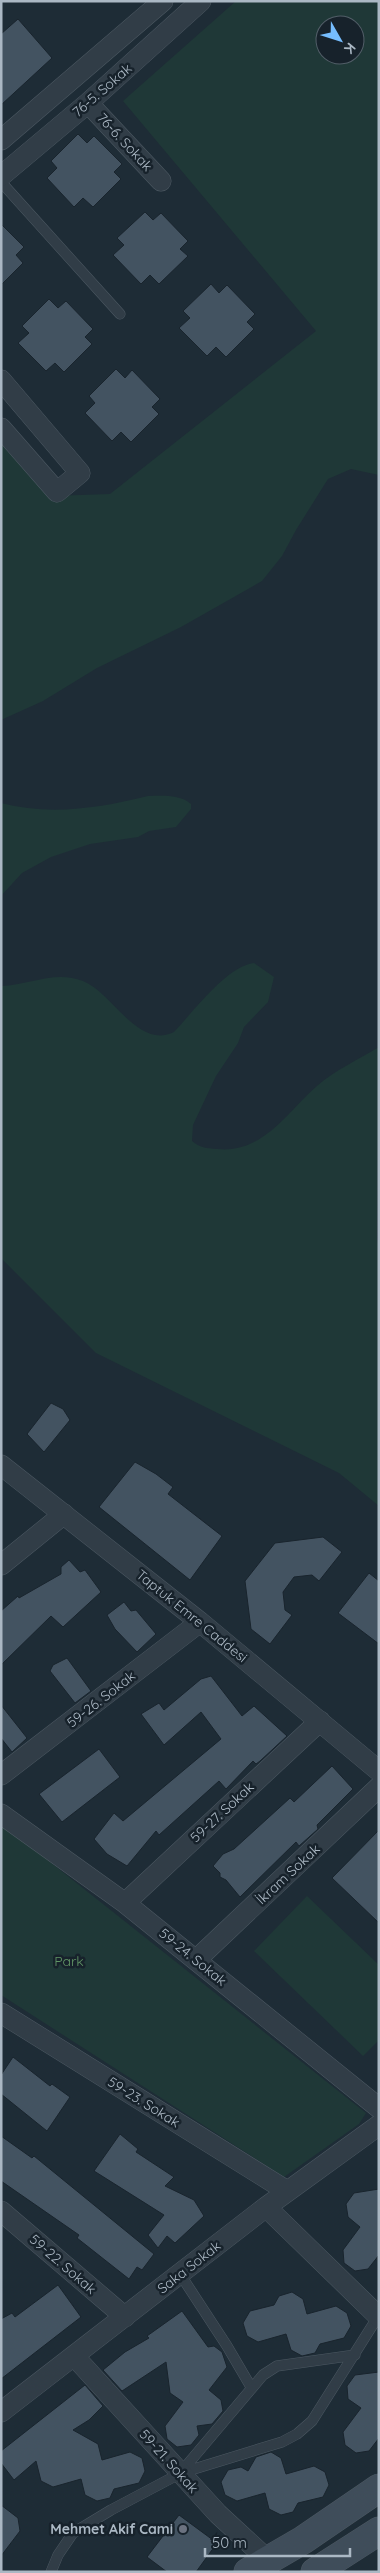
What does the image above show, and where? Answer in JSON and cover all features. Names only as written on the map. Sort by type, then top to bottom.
[{"type":"street","name":"76-5. Sokak","points":[[1,140],[163,1]]},
{"type":"street","name":"76-5. Sokak","points":[[1,176],[88,103],[202,1]]},
{"type":"street","name":"76-6. Sokak","points":[[88,103],[161,180]]},
{"type":"street","points":[[1,380],[80,472],[58,492],[1,428]]},
{"type":"street","name":"Taptuk Emre Caddesi","points":[[1,1465],[200,1622],[379,1771]]},
{"type":"street","points":[[1,1565],[64,1514]]},
{"type":"street","name":"59-26. Sokak","points":[[1,1775],[200,1622]]},
{"type":"street","name":"59-27. Sokak","points":[[125,1903],[320,1721]]},
{"type":"street","name":"İkram Sokak","points":[[196,1960],[379,1788]]},
{"type":"street","name":"59-24. Sokak","points":[[1,1814],[125,1903],[379,2108]]},
{"type":"street","name":"59-23. Sokak","points":[[1,2013],[287,2191]]},
{"type":"street","name":"Saka Sokak","points":[[1,2412],[287,2191],[379,2125]]},
{"type":"street","points":[[266,2207],[379,2316]]},
{"type":"street","name":"59-22. Sokak","points":[[1,2210],[125,2317]]},
{"type":"street","name":"59-21. Sokak","points":[[74,2356],[240,2536],[258,2566]]},
{"type":"street","points":[[258,2566],[303,2540],[379,2488]]},
{"type":"street","points":[[316,2572],[379,2531]]},
{"type":"lane","points":[[1,182],[120,314]]},
{"type":"lane","points":[[180,2274],[228,2346],[251,2388]]},
{"type":"lane","points":[[51,2572],[58,2555],[72,2533],[181,2473],[282,2442],[297,2434],[312,2420],[379,2316]]},
{"type":"lane","points":[[181,2473],[251,2388],[277,2366],[354,2355]]},
{"type":"green space","points":[[236,1],[379,1],[379,475],[351,469],[328,479],[282,556],[262,581],[181,627],[97,668],[43,701],[1,720],[1,441],[51,496],[110,494],[316,331],[123,101]]},
{"type":"green space","points":[[148,796],[170,796],[181,799],[191,804],[191,809],[176,827],[149,831],[138,837],[90,844],[51,857],[22,873],[1,896],[1,803],[19,807],[56,810],[93,807]]},
{"type":"green space","points":[[254,963],[274,977],[268,1002],[244,1027],[238,1043],[216,1076],[193,1125],[192,1141],[206,1148],[217,1149],[233,1149],[248,1145],[273,1129],[324,1080],[379,1047],[377,1238],[379,1249],[379,1506],[339,1473],[96,1353],[1,1258],[1,986],[52,977],[73,978],[83,981],[94,987],[137,1027],[149,1033],[161,1035],[174,1032],[211,991],[233,972]]},
{"type":"green space","name":"Park","points":[[1,1823],[366,2113],[359,2124],[284,2177],[1,1995]]},
{"type":"green space","points":[[307,1896],[379,1965],[379,2040],[363,2056],[254,1951]]},
{"type":"building","points":[[18,19],[52,58],[1,105],[1,34]]},
{"type":"building","points":[[78,134],[87,143],[94,136],[122,164],[114,172],[121,179],[93,207],[83,198],[74,207],[47,178],[57,168],[51,161]]},
{"type":"building","points":[[145,212],[153,220],[161,213],[188,241],[180,249],[188,256],[159,284],[150,275],[141,284],[113,255],[124,245],[117,238]]},
{"type":"building","points":[[1,224],[24,247],[16,255],[23,263],[1,285]]},
{"type":"building","points":[[211,284],[219,293],[227,285],[255,314],[247,322],[254,329],[226,357],[216,347],[207,356],[179,328],[190,318],[183,311]]},
{"type":"building","points":[[49,299],[58,308],[66,301],[93,329],[85,337],[92,344],[64,372],[55,363],[46,371],[18,343],[29,333],[22,326]]},
{"type":"building","points":[[116,369],[125,378],[132,370],[160,399],[152,407],[159,414],[131,442],[121,432],[112,441],[85,413],[95,403],[89,396]]},
{"type":"building","points":[[51,1403],[63,1409],[70,1420],[44,1452],[27,1434]]},
{"type":"building","points":[[135,1462],[156,1474],[173,1487],[168,1494],[222,1536],[190,1580],[99,1507]]},
{"type":"building","points":[[323,1537],[342,1552],[319,1581],[312,1575],[294,1577],[283,1592],[285,1610],[292,1615],[270,1644],[251,1629],[245,1581],[275,1543]]},
{"type":"building","points":[[69,1560],[80,1572],[85,1570],[101,1592],[63,1627],[51,1616],[1,1665],[1,1611],[18,1596],[19,1598],[61,1574],[61,1567]]},
{"type":"building","points":[[369,1573],[379,1581],[379,1644],[338,1613]]},
{"type":"building","points":[[124,1602],[131,1611],[136,1610],[156,1634],[137,1652],[115,1629],[107,1615]]},
{"type":"building","points":[[67,1658],[91,1691],[75,1703],[50,1671],[53,1665]]},
{"type":"building","points":[[211,1676],[242,1716],[254,1706],[287,1736],[256,1764],[253,1761],[226,1789],[219,1781],[159,1835],[156,1831],[127,1866],[107,1854],[94,1839],[114,1813],[123,1821],[221,1739],[201,1712],[164,1745],[141,1714],[159,1703],[164,1710],[201,1679]]},
{"type":"building","points":[[1,1705],[27,1738],[12,1752],[1,1738]]},
{"type":"building","points":[[99,1749],[120,1777],[62,1822],[39,1794]]},
{"type":"building","points":[[332,1766],[353,1789],[317,1825],[318,1829],[299,1846],[296,1842],[240,1897],[226,1880],[220,1877],[220,1873],[213,1866],[223,1854],[234,1849],[290,1798],[294,1802]]},
{"type":"building","points":[[379,1830],[379,1923],[332,1878]]},
{"type":"building","points":[[13,2057],[50,2086],[52,2084],[70,2097],[47,2131],[1,2094],[1,2075]]},
{"type":"building","points":[[120,2134],[138,2149],[136,2152],[174,2177],[165,2186],[194,2200],[204,2216],[175,2243],[167,2236],[158,2248],[148,2235],[164,2215],[94,2171]]},
{"type":"building","points":[[1,2136],[32,2158],[34,2156],[154,2254],[142,2270],[137,2267],[129,2279],[77,2238],[79,2235],[1,2181]]},
{"type":"building","points":[[379,2189],[379,2255],[368,2269],[355,2271],[344,2263],[343,2250],[360,2227],[348,2217],[346,2204],[354,2193]]},
{"type":"building","points":[[58,2285],[81,2317],[1,2379],[1,2319],[12,2313],[15,2317]]},
{"type":"building","points":[[292,2292],[303,2299],[307,2314],[336,2306],[347,2313],[351,2326],[344,2338],[320,2344],[315,2353],[302,2356],[291,2350],[286,2334],[258,2342],[247,2336],[243,2323],[250,2311],[274,2305],[279,2296]]},
{"type":"building","points":[[182,2311],[208,2347],[214,2346],[222,2352],[227,2367],[209,2390],[221,2400],[223,2411],[212,2424],[197,2426],[199,2435],[191,2445],[177,2447],[167,2439],[165,2426],[183,2402],[170,2393],[166,2362],[122,2391],[103,2370],[125,2352],[149,2338],[147,2336]]},
{"type":"building","points":[[379,2372],[379,2438],[369,2451],[356,2453],[345,2445],[343,2432],[361,2408],[348,2399],[347,2386],[355,2375]]},
{"type":"building","points":[[85,2385],[103,2406],[89,2420],[73,2430],[98,2444],[102,2460],[130,2452],[142,2458],[145,2471],[139,2483],[114,2489],[110,2498],[97,2501],[85,2495],[81,2479],[53,2487],[41,2481],[36,2461],[14,2480],[1,2463],[1,2451]]},
{"type":"building","points":[[271,2452],[281,2458],[286,2474],[314,2466],[325,2472],[329,2485],[323,2497],[298,2503],[293,2512],[281,2515],[269,2509],[265,2493],[237,2501],[225,2495],[221,2482],[228,2470],[241,2467],[248,2471],[256,2457]]},
{"type":"building","points":[[1,2505],[18,2518],[20,2531],[1,2556]]},
{"type":"building","name":"Mehmet Akif Cami","points":[[179,2515],[217,2543],[196,2572],[167,2572],[147,2557]]},
{"type":"place","name":"Mehmet Akif Cami","points":[[183,2529]]}]
